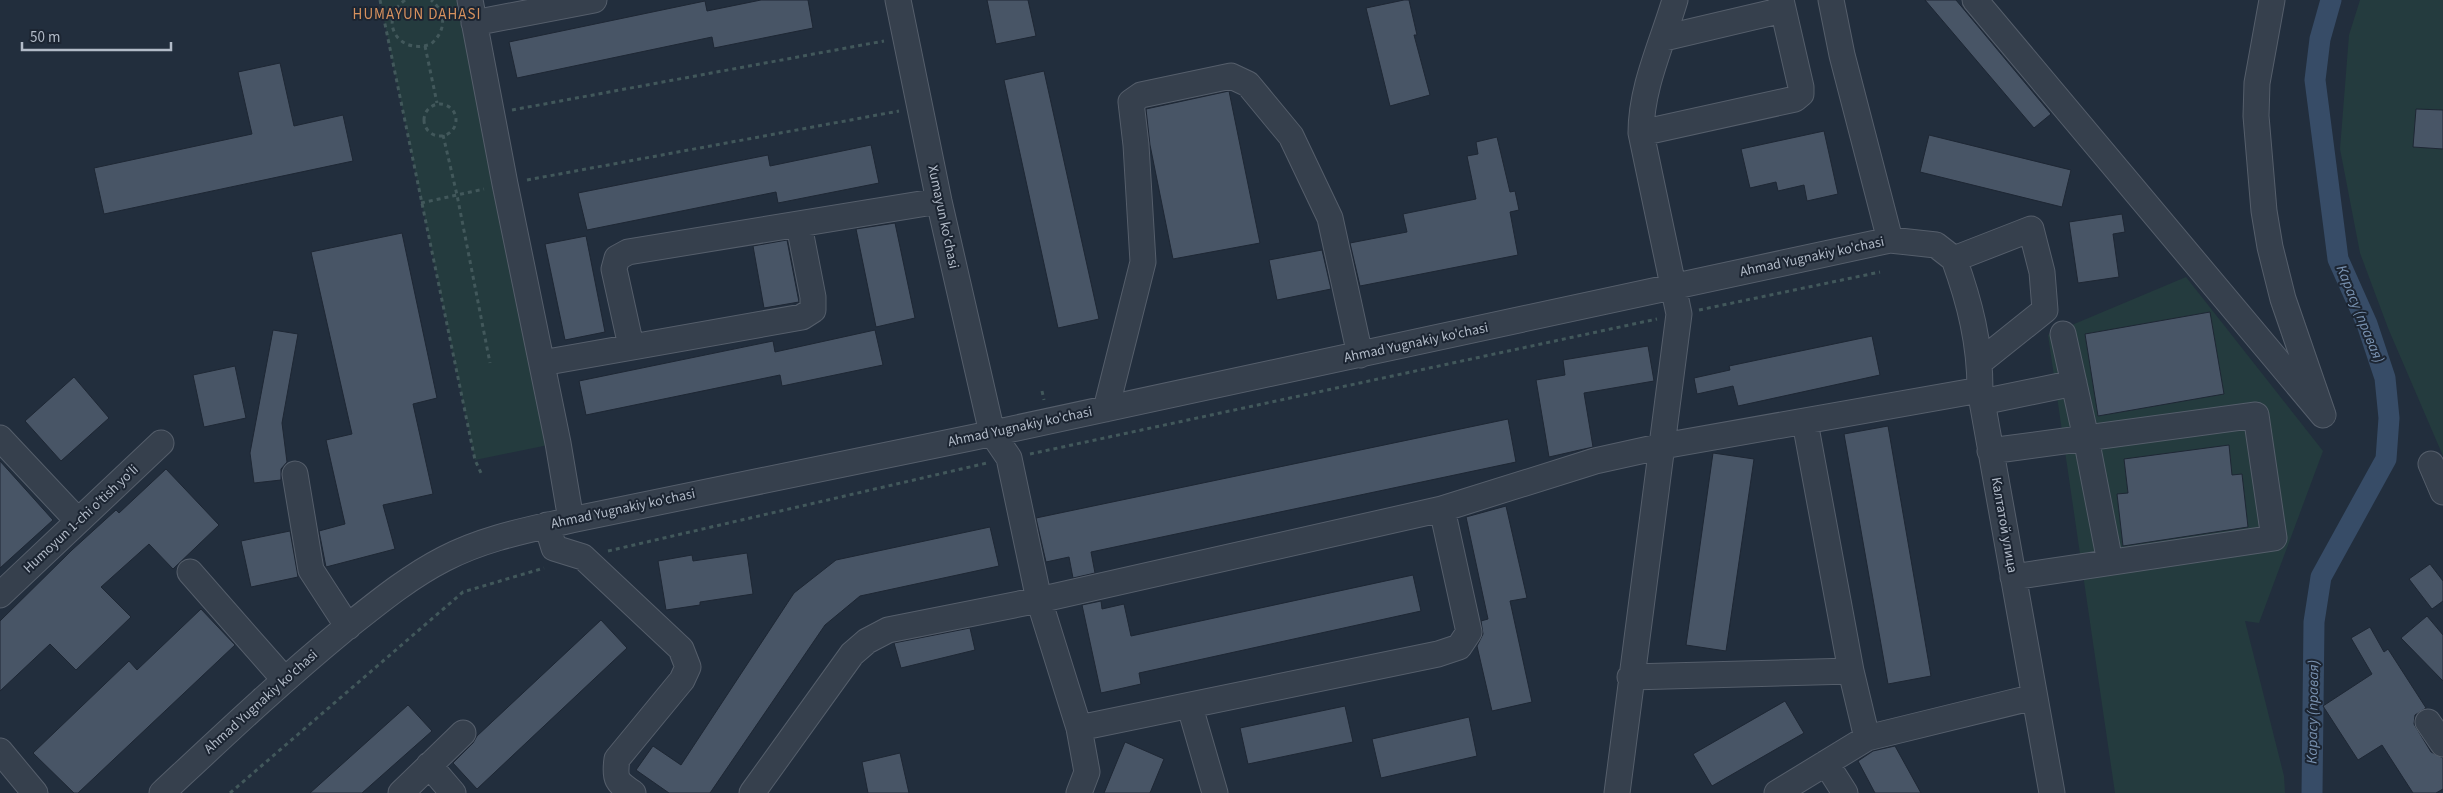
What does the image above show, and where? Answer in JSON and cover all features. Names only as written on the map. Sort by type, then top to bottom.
[{"type":"street","points":[[594,0],[472,12],[504,184],[542,363],[559,523],[554,548],[583,557],[681,649],[688,667],[682,680],[617,759],[615,773],[619,783],[633,793]]},
{"type":"street","name":"Xumayun ko'chasi","points":[[898,0],[939,201],[992,433]]},
{"type":"street","points":[[1617,793],[1630,677],[1663,446],[1679,314],[1672,288],[1642,133],[1641,114],[1646,90],[1664,38],[1674,0]]},
{"type":"street","points":[[1830,0],[1842,55],[1890,240]]},
{"type":"street","points":[[1975,0],[2323,415],[2283,299],[2270,248],[2264,211],[2256,116],[2257,83],[2272,0]]},
{"type":"street","points":[[1642,133],[1795,99],[1801,94],[1782,5],[1664,38]]},
{"type":"street","points":[[1106,409],[1143,262],[1136,146],[1131,102],[1141,95],[1231,76],[1248,84],[1254,91],[1291,136],[1330,218],[1360,355]]},
{"type":"street","points":[[631,346],[614,269],[617,258],[628,252],[939,201]]},
{"type":"street","points":[[542,363],[802,317],[813,310],[813,297],[799,225]]},
{"type":"street","points":[[1954,259],[2031,229],[2042,272],[2044,310],[1980,362]]},
{"type":"street","name":"Ahmad Yugnakiy ko'chasi","points":[[162,793],[284,679],[411,578],[445,558],[491,540],[559,523],[1360,355],[1890,240],[1936,244],[1954,259]]},
{"type":"street","name":"Калтатой улица","points":[[1954,259],[1970,302],[1980,362],[1980,396],[2052,793]]},
{"type":"street","points":[[2063,334],[2086,438],[2110,562]]},
{"type":"street","points":[[752,793],[852,654],[867,641],[888,630],[1039,600],[1442,509],[1595,461],[1663,446],[1805,422],[2074,383]]},
{"type":"street","points":[[1990,451],[2256,415],[2274,538],[2013,576]]},
{"type":"street","points":[[1805,422],[1851,671],[1867,738]]},
{"type":"street","points":[[992,433],[1009,458],[1039,600],[1079,728],[1087,772],[1079,793]]},
{"type":"street","points":[[0,438],[78,522]]},
{"type":"street","name":"Humoyun 1-chi o'tish yo'li","points":[[0,595],[161,443]]},
{"type":"street","points":[[2431,464],[2443,492]]},
{"type":"street","points":[[295,474],[311,570],[348,627]]},
{"type":"street","points":[[1079,728],[1190,707],[1428,656],[1459,647],[1468,632],[1442,509]]},
{"type":"street","points":[[190,572],[284,679]]},
{"type":"street","points":[[1630,677],[1851,671]]},
{"type":"street","points":[[1777,793],[1867,738],[2034,697]]},
{"type":"street","points":[[1190,707],[1215,793]]},
{"type":"street","points":[[2428,722],[2443,744]]},
{"type":"street","points":[[401,793],[463,733]]},
{"type":"street","points":[[0,751],[35,793]]},
{"type":"street","points":[[1826,763],[1845,793]]},
{"type":"street","points":[[429,766],[453,793]]},
{"type":"path","points":[[380,0],[475,460],[481,473]]},
{"type":"path","points":[[404,0],[396,8],[392,17],[394,32],[404,43],[413,47],[425,46],[438,38],[443,21],[442,13],[431,0]]},
{"type":"path","points":[[492,113],[884,41]]},
{"type":"path","points":[[425,46],[438,104]]},
{"type":"path","points":[[438,104],[447,105],[454,112],[456,120],[454,128],[447,135],[443,136],[429,132],[424,123],[424,116],[428,108],[438,104]]},
{"type":"path","points":[[421,202],[504,184],[900,111]]},
{"type":"path","points":[[443,136],[457,195],[490,363]]},
{"type":"green space","points":[[380,0],[470,0],[558,443],[475,460]]},
{"type":"green space","points":[[2360,0],[2443,0],[2443,456],[2388,328],[2360,253],[2340,149],[2349,35]]},
{"type":"green space","points":[[2186,277],[2323,451],[2259,623],[2245,621],[2284,776],[2285,793],[2115,793],[2048,335]]},
{"type":"building","points":[[761,0],[808,0],[813,28],[714,48],[712,37],[517,78],[509,42],[705,1],[707,11]]},
{"type":"building","points":[[987,0],[1028,0],[1036,36],[996,44]]},
{"type":"building","points":[[1409,0],[1417,35],[1414,35],[1430,95],[1390,106],[1366,8]]},
{"type":"building","points":[[1925,0],[1956,0],[2051,114],[2034,128]]},
{"type":"building","points":[[280,63],[294,126],[343,115],[353,161],[104,214],[94,168],[252,134],[238,72]]},
{"type":"building","points":[[1044,71],[1099,319],[1058,328],[1004,80]]},
{"type":"building","points":[[1229,91],[1260,243],[1173,259],[1150,145],[1146,109]]},
{"type":"building","points":[[2416,109],[2443,110],[2443,149],[2413,147]]},
{"type":"building","points":[[1824,131],[1838,194],[1807,201],[1804,185],[1778,191],[1776,182],[1750,188],[1741,149]]},
{"type":"building","points":[[1929,135],[2071,170],[2062,207],[1920,172]]},
{"type":"building","points":[[1497,137],[1510,192],[1515,191],[1519,210],[1510,212],[1518,255],[1360,286],[1350,243],[1407,232],[1403,214],[1476,199],[1467,156],[1478,154],[1476,142]]},
{"type":"building","points":[[871,145],[879,183],[778,203],[776,192],[587,230],[578,193],[768,155],[770,166]]},
{"type":"building","points":[[2122,214],[2125,232],[2113,234],[2119,277],[2078,283],[2069,222]]},
{"type":"building","points":[[895,223],[915,318],[876,327],[856,229]]},
{"type":"building","points":[[402,233],[437,398],[413,404],[433,494],[383,505],[395,549],[326,567],[319,531],[345,524],[326,440],[352,434],[311,252]]},
{"type":"building","points":[[586,236],[605,332],[565,340],[545,244]]},
{"type":"building","points":[[787,240],[799,302],[764,308],[753,246]]},
{"type":"building","points":[[1322,250],[1331,289],[1277,300],[1269,260]]},
{"type":"building","points":[[2210,312],[2224,394],[2098,416],[2085,334]]},
{"type":"building","points":[[273,330],[298,334],[282,423],[287,462],[281,469],[281,480],[254,483],[250,453]]},
{"type":"building","points":[[875,330],[883,365],[782,386],[780,375],[586,415],[579,381],[773,341],[775,352]]},
{"type":"building","points":[[1872,336],[1880,375],[1738,406],[1733,386],[1697,394],[1694,378],[1730,370],[1729,366]]},
{"type":"building","points":[[1648,346],[1654,381],[1584,393],[1593,447],[1549,457],[1536,380],[1565,375],[1563,360]]},
{"type":"building","points":[[235,366],[246,418],[204,427],[193,375]]},
{"type":"building","points":[[74,377],[109,418],[61,461],[25,421]]},
{"type":"building","points":[[1508,419],[1516,462],[1091,552],[1095,573],[1073,578],[1069,557],[1046,562],[1036,518]]},
{"type":"building","points":[[1888,426],[1931,676],[1888,684],[1844,434]]},
{"type":"building","points":[[2229,445],[2232,475],[2242,474],[2248,527],[2123,546],[2117,494],[2128,493],[2124,459]]},
{"type":"building","points":[[1713,453],[1754,459],[1726,651],[1686,645]]},
{"type":"building","points":[[0,461],[53,520],[0,568]]},
{"type":"building","points":[[166,469],[219,525],[173,569],[149,544],[101,587],[131,617],[76,670],[50,644],[0,691],[0,621],[72,550],[116,510],[119,513]]},
{"type":"building","points":[[1506,506],[1527,598],[1510,601],[1532,702],[1492,711],[1477,646],[1483,634],[1481,621],[1488,619],[1466,517]]},
{"type":"building","points":[[990,527],[999,566],[860,596],[825,625],[710,793],[669,793],[636,770],[653,746],[681,765],[794,593],[836,560]]},
{"type":"building","points":[[290,531],[298,577],[251,587],[241,541]]},
{"type":"building","points":[[747,553],[753,594],[700,602],[700,605],[666,610],[658,561],[692,555],[693,561]]},
{"type":"building","points":[[2430,564],[2443,581],[2443,601],[2432,609],[2409,579]]},
{"type":"building","points":[[1413,575],[1421,611],[1139,673],[1141,684],[1101,693],[1082,605],[1101,601],[1102,609],[1124,604],[1131,636]]},
{"type":"building","points":[[201,609],[235,645],[78,793],[74,793],[33,753],[129,661],[137,670]]},
{"type":"building","points":[[2427,616],[2443,635],[2443,681],[2401,638]]},
{"type":"building","points":[[601,620],[627,648],[477,789],[453,763],[473,743],[477,736]]},
{"type":"building","points":[[2370,627],[2384,652],[2388,649],[2426,708],[2415,715],[2414,724],[2431,752],[2443,758],[2443,789],[2436,793],[2413,793],[2382,745],[2358,760],[2323,706],[2372,674],[2351,638]]},
{"type":"building","points":[[970,628],[975,650],[901,668],[894,643]]},
{"type":"building","points":[[1785,701],[1804,733],[1712,786],[1693,754]]},
{"type":"building","points":[[408,705],[432,731],[362,793],[310,793]]},
{"type":"building","points":[[1345,706],[1353,742],[1248,764],[1240,728]]},
{"type":"building","points":[[1469,717],[1477,756],[1381,778],[1372,739]]},
{"type":"building","points":[[1125,742],[1164,759],[1150,793],[1104,793]]},
{"type":"building","points":[[1895,746],[1921,793],[1875,793],[1858,761],[1873,751]]},
{"type":"building","points":[[900,753],[909,793],[868,793],[862,762]]},
{"type":"waterway","name":"Карасу (правая)","points":[[2312,793],[2314,622],[2321,577],[2386,459],[2389,418],[2385,378],[2367,324],[2338,259],[2315,80],[2320,39],[2331,0]]},
{"type":"district","name":"HUMAYUN DAHASI","points":[[417,14]]}]
